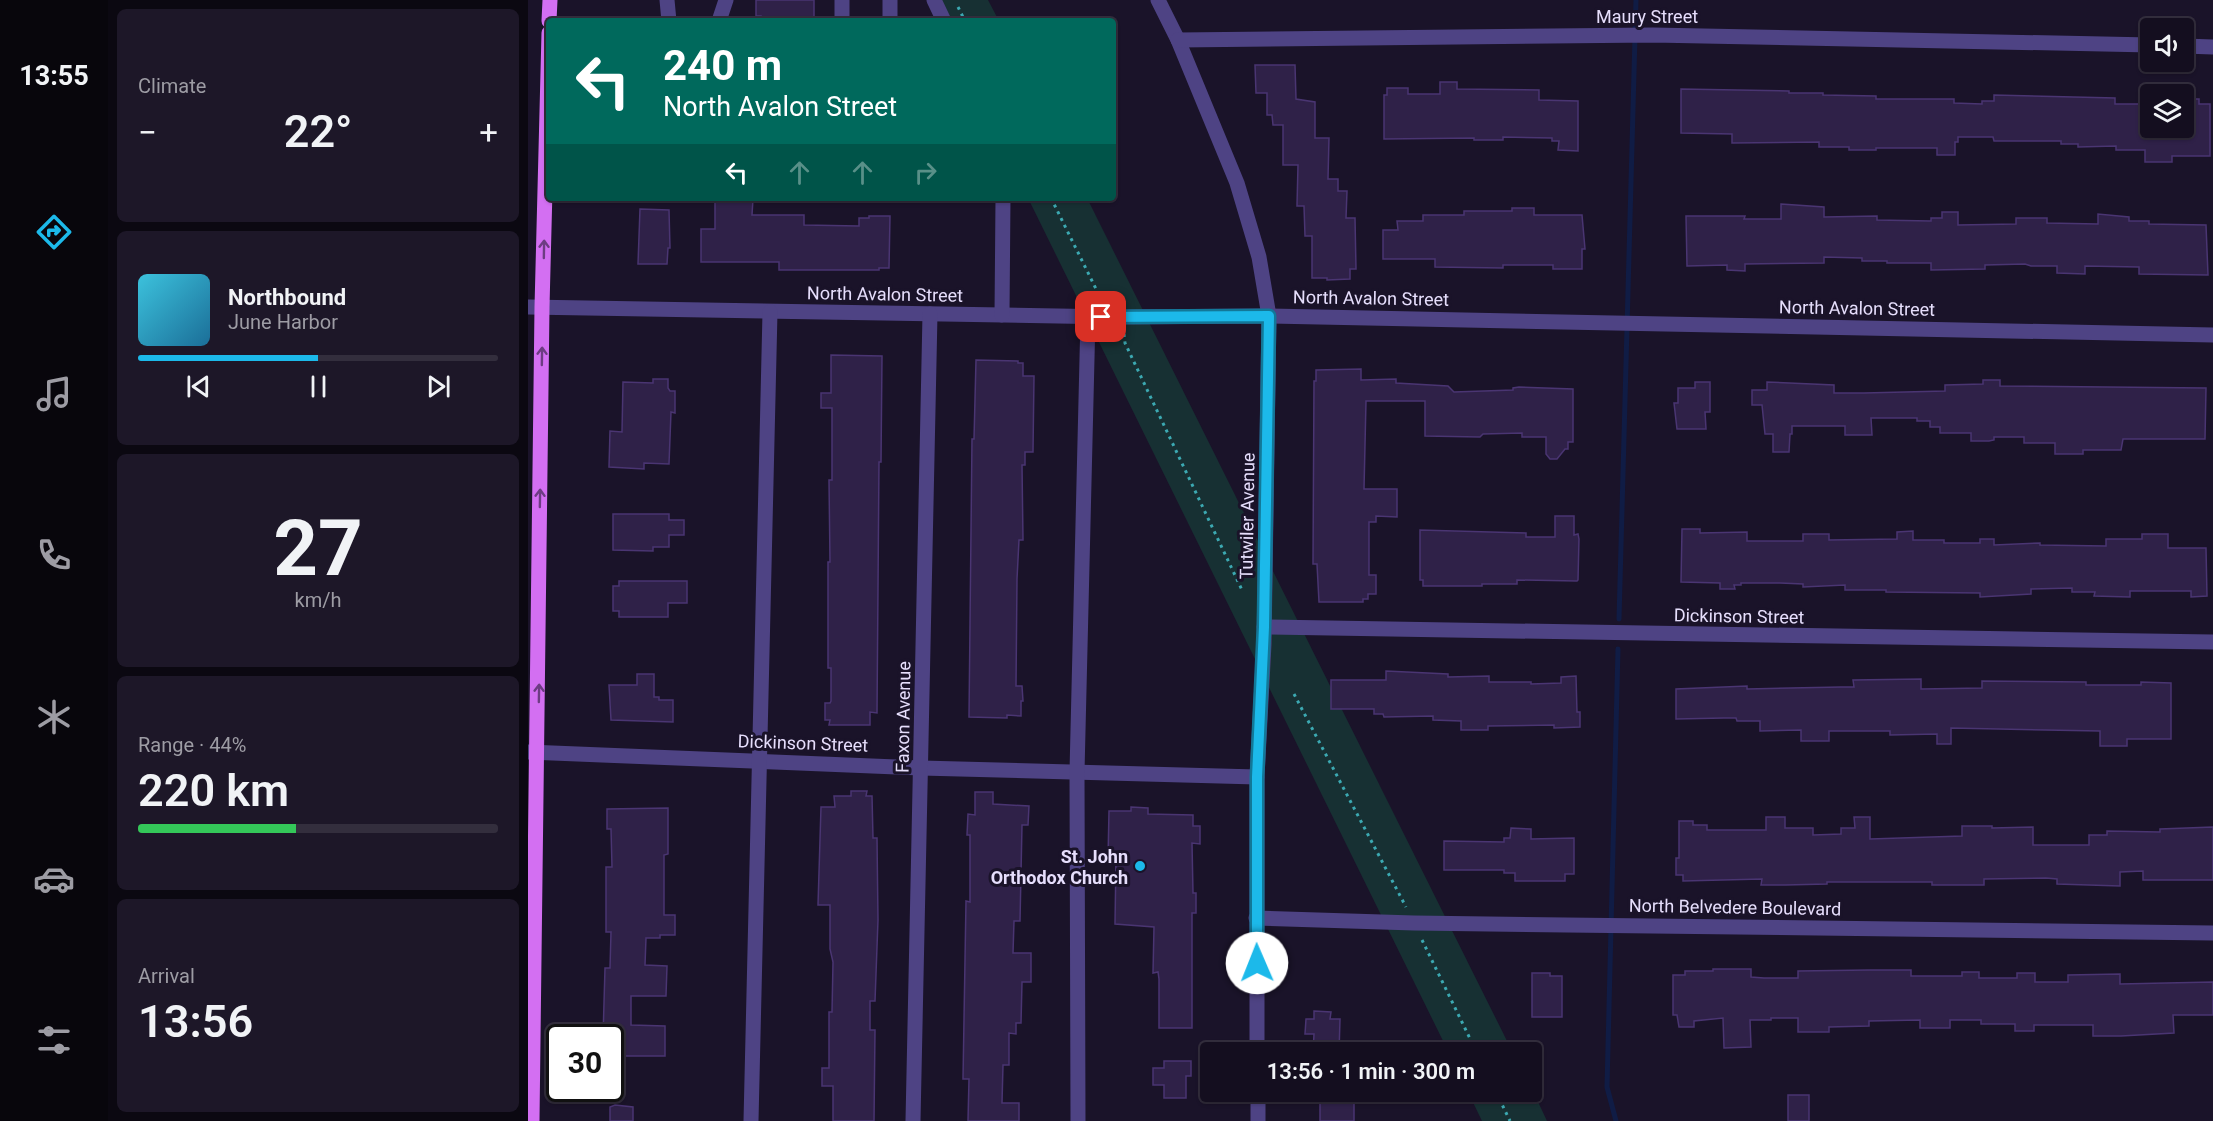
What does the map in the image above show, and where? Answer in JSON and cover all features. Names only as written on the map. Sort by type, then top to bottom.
[{"type":"main road","points":[[549,18],[550,0]]},
{"type":"main road","points":[[532,1121],[535,307],[546,111]]},
{"type":"street","points":[[667,0],[669,18]]},
{"type":"street","points":[[720,18],[726,0]]},
{"type":"street","points":[[842,0],[842,18]]},
{"type":"street","points":[[890,0],[890,18]]},
{"type":"street","points":[[934,0],[943,18]]},
{"type":"street","name":"Tutwiler Avenue","points":[[1158,0],[1178,40],[1237,183],[1259,257],[1269,316],[1264,627],[1257,777],[1257,1042]]},
{"type":"street","name":"Maury Street","points":[[1178,40],[1653,34],[2140,45]]},
{"type":"street","points":[[2194,46],[2213,47]]},
{"type":"street","points":[[1002,315],[1003,201]]},
{"type":"street","name":"North Avalon Street","points":[[535,307],[1088,317],[1269,316],[2213,335]]},
{"type":"street","points":[[751,1121],[771,312]]},
{"type":"street","name":"Faxon Avenue","points":[[913,1121],[930,314]]},
{"type":"street","points":[[1078,1121],[1077,772],[1088,317]]},
{"type":"street","name":"Dickinson Street","points":[[1264,627],[2213,642]]},
{"type":"street","name":"Dickinson Street","points":[[533,752],[921,768],[1257,777]]},
{"type":"street","name":"North Belvedere Boulevard","points":[[1256,918],[1414,923],[2213,933]]},
{"type":"street","points":[[1258,1102],[1258,1121]]},
{"type":"path","points":[[954,0],[963,18]]},
{"type":"path","points":[[1052,201],[1102,303]]},
{"type":"path","points":[[1124,334],[1125,343],[1242,590]]},
{"type":"path","points":[[1294,694],[1406,906]]},
{"type":"path","points":[[1421,938],[1472,1042]]},
{"type":"path","points":[[1501,1102],[1510,1121]]},
{"type":"green space","points":[[931,0],[988,0],[997,18],[940,18]]},
{"type":"green space","points":[[1029,201],[1088,201],[1508,1042],[1444,1042]]},
{"type":"green space","points":[[1473,1102],[1538,1102],[1547,1121],[1482,1121]]},
{"type":"building","points":[[756,0],[814,0],[814,17],[761,18],[761,16],[756,16]]},
{"type":"building","points":[[1255,65],[1295,65],[1296,99],[1315,102],[1315,138],[1329,138],[1328,179],[1338,179],[1338,191],[1347,191],[1346,218],[1355,218],[1356,269],[1350,269],[1350,279],[1312,278],[1312,236],[1305,236],[1304,206],[1297,206],[1298,165],[1283,165],[1283,125],[1273,125],[1272,115],[1267,115],[1267,93],[1256,93]]},
{"type":"building","points":[[1440,82],[1457,82],[1457,89],[1539,90],[1539,100],[1578,101],[1578,151],[1558,150],[1559,141],[1552,141],[1552,138],[1384,139],[1384,95],[1387,95],[1387,88],[1408,88],[1408,94],[1440,94]]},
{"type":"building","points":[[1681,89],[1789,91],[1789,93],[1823,93],[1823,95],[1876,96],[1876,99],[1954,99],[1954,103],[1982,104],[1982,101],[1994,101],[1994,95],[2115,98],[2115,104],[2140,104],[2140,138],[2194,138],[2194,99],[2199,99],[2199,104],[2210,104],[2210,156],[2172,156],[2172,162],[2145,162],[2145,150],[2116,150],[2116,146],[2078,147],[2078,144],[2061,144],[2061,141],[1994,141],[1993,137],[1958,137],[1958,142],[1955,142],[1955,155],[1937,155],[1937,148],[1849,150],[1849,147],[1819,147],[1819,142],[1732,143],[1732,134],[1681,133]]},
{"type":"building","points":[[715,201],[753,201],[752,215],[804,215],[804,225],[859,226],[859,218],[890,216],[889,268],[879,268],[879,270],[779,270],[779,262],[701,262],[701,229],[715,229]]},
{"type":"building","points":[[1781,204],[1824,207],[1824,217],[1877,216],[1877,220],[1931,221],[1931,218],[1942,218],[1942,212],[1958,212],[1958,225],[2016,224],[2016,218],[2047,218],[2047,223],[2098,224],[2098,214],[2129,217],[2129,221],[2149,221],[2149,224],[2206,225],[2208,275],[2139,274],[2139,267],[2085,266],[2085,274],[2057,273],[2057,266],[2025,264],[1985,265],[1985,269],[1931,270],[1931,263],[1887,263],[1887,261],[1862,261],[1862,258],[1824,257],[1824,263],[1745,264],[1745,271],[1727,270],[1727,265],[1687,266],[1686,216],[1745,216],[1744,219],[1781,219]]},
{"type":"building","points":[[1512,208],[1534,208],[1534,215],[1582,215],[1585,249],[1582,249],[1582,269],[1553,269],[1553,265],[1503,265],[1503,268],[1435,267],[1435,259],[1383,259],[1383,230],[1398,230],[1397,221],[1423,221],[1423,215],[1464,215],[1464,211],[1512,211]]},
{"type":"building","points":[[640,209],[669,210],[670,248],[668,248],[667,264],[638,264]]},
{"type":"building","points":[[831,355],[882,356],[877,713],[870,712],[870,725],[829,725],[830,720],[825,720],[825,703],[831,701],[831,668],[828,668],[828,562],[830,562],[829,480],[832,480],[832,408],[821,408],[821,393],[831,393]]},
{"type":"building","points":[[976,360],[1018,361],[1018,363],[1023,363],[1023,376],[1034,376],[1033,452],[1025,452],[1025,465],[1022,465],[1023,540],[1019,540],[1017,579],[1016,686],[1022,686],[1023,701],[1021,701],[1021,716],[1007,715],[1007,718],[969,717],[972,439],[974,439]]},
{"type":"building","points":[[1361,369],[1361,380],[1396,379],[1396,383],[1448,386],[1454,392],[1513,390],[1519,387],[1573,389],[1573,442],[1568,442],[1568,449],[1565,449],[1557,459],[1550,459],[1546,454],[1546,437],[1522,437],[1522,433],[1483,434],[1480,437],[1425,436],[1425,401],[1366,401],[1364,489],[1397,489],[1397,517],[1376,516],[1376,522],[1369,522],[1369,575],[1376,575],[1376,594],[1368,594],[1368,599],[1363,599],[1363,602],[1319,602],[1317,564],[1313,564],[1314,381],[1316,381],[1316,370]]},
{"type":"building","points":[[653,379],[668,379],[668,388],[670,391],[675,391],[675,413],[671,412],[669,464],[644,463],[644,469],[609,467],[610,431],[622,432],[623,382],[653,383]]},
{"type":"building","points":[[1983,380],[2000,380],[2000,386],[2206,388],[2205,439],[2123,439],[2121,450],[2083,450],[2083,454],[2055,454],[2055,443],[2024,443],[2024,437],[1994,437],[1994,440],[1989,441],[1971,441],[1971,433],[1940,433],[1940,427],[1930,427],[1930,421],[1917,421],[1917,418],[1871,418],[1872,435],[1845,435],[1845,426],[1792,426],[1789,452],[1773,452],[1773,434],[1765,434],[1762,405],[1752,405],[1752,390],[1767,390],[1767,382],[1834,385],[1834,393],[1864,393],[1945,391],[1945,385],[1983,384]]},
{"type":"building","points":[[1695,382],[1710,382],[1710,412],[1705,412],[1706,429],[1677,429],[1674,403],[1678,403],[1678,388],[1695,388]]},
{"type":"building","points":[[613,514],[669,514],[669,520],[684,520],[684,535],[669,535],[669,547],[653,547],[653,551],[613,550]]},
{"type":"building","points":[[1555,516],[1574,516],[1574,535],[1578,534],[1579,539],[1577,581],[1517,580],[1517,584],[1423,586],[1423,580],[1420,580],[1420,530],[1526,533],[1526,537],[1555,537]]},
{"type":"building","points":[[1682,529],[1700,529],[1700,533],[1747,532],[1747,541],[1803,541],[1803,534],[1829,534],[1829,540],[1897,539],[1897,532],[1913,531],[1913,540],[1980,543],[1980,539],[1994,539],[1994,545],[2040,543],[2040,545],[2106,546],[2106,539],[2142,539],[2142,534],[2168,534],[2168,548],[2206,548],[2207,596],[2191,597],[2191,591],[2130,591],[2130,597],[2094,596],[2095,592],[2072,592],[2072,588],[2031,589],[2031,594],[1980,597],[1980,593],[1845,590],[1845,585],[1803,587],[1803,584],[1780,583],[1741,583],[1741,585],[1734,585],[1735,589],[1720,589],[1720,583],[1681,582]]},
{"type":"building","points":[[619,581],[687,581],[687,603],[668,603],[668,617],[619,617],[619,611],[613,611],[613,586],[619,586]]},
{"type":"building","points":[[1386,671],[1448,674],[1448,677],[1489,676],[1489,682],[1531,682],[1531,684],[1561,683],[1561,677],[1576,676],[1577,712],[1580,712],[1580,727],[1488,726],[1488,730],[1461,730],[1461,721],[1433,720],[1433,716],[1384,717],[1383,714],[1374,714],[1374,709],[1331,709],[1331,680],[1386,680]]},
{"type":"building","points":[[637,674],[654,674],[654,697],[659,697],[659,700],[673,700],[673,722],[611,720],[609,685],[637,685]]},
{"type":"building","points":[[1921,679],[1921,689],[1982,688],[1982,681],[2086,682],[2086,685],[2171,683],[2171,739],[2127,739],[2127,746],[2100,746],[2100,731],[1951,728],[1951,744],[1937,744],[1937,734],[1890,735],[1890,731],[1829,731],[1829,741],[1801,741],[1801,730],[1760,731],[1760,721],[1737,721],[1736,718],[1676,719],[1676,689],[1747,686],[1747,689],[1854,687],[1853,680]]},
{"type":"building","points":[[851,791],[867,791],[866,796],[872,796],[873,838],[877,838],[878,920],[875,1001],[870,1001],[870,1030],[875,1030],[874,1121],[833,1121],[833,1086],[822,1086],[822,1068],[829,1068],[829,1012],[832,1012],[833,962],[830,949],[830,905],[818,905],[821,807],[835,807],[834,796],[851,796]]},
{"type":"building","points":[[975,792],[993,792],[993,804],[1029,806],[1028,825],[1022,825],[1020,921],[1014,921],[1013,953],[1031,953],[1031,982],[1022,982],[1021,1023],[1016,1023],[1016,1034],[1009,1033],[1009,1065],[1003,1065],[1002,1103],[1019,1103],[1019,1121],[968,1121],[969,1079],[963,1079],[966,901],[970,902],[970,835],[967,835],[968,814],[975,815]]},
{"type":"building","name":"St. John Orthodox Church","points":[[1131,807],[1148,808],[1148,814],[1193,815],[1193,826],[1200,826],[1200,844],[1192,843],[1193,893],[1196,893],[1196,913],[1192,913],[1192,1028],[1159,1028],[1159,979],[1158,972],[1153,973],[1154,927],[1115,924],[1116,859],[1108,859],[1109,811],[1131,811]]},
{"type":"building","points":[[668,808],[668,854],[664,855],[664,915],[675,915],[675,935],[646,938],[645,965],[667,966],[666,996],[631,996],[631,1025],[665,1026],[665,1056],[624,1056],[624,1024],[603,1024],[605,968],[610,968],[611,932],[606,932],[606,867],[612,867],[611,829],[607,829],[607,809]]},
{"type":"building","points":[[1766,817],[1785,817],[1785,828],[1813,828],[1813,835],[1841,834],[1841,828],[1855,828],[1854,817],[1870,817],[1870,839],[1962,836],[1962,826],[2033,827],[2033,845],[2089,845],[2089,835],[2107,835],[2107,831],[2160,832],[2160,829],[2213,827],[2213,880],[2143,880],[2143,871],[2120,872],[2120,886],[2057,884],[2057,879],[2046,878],[1984,879],[1984,885],[1932,885],[1932,882],[1827,882],[1827,884],[1761,885],[1762,879],[1683,881],[1683,875],[1676,875],[1676,858],[1679,858],[1679,821],[1693,821],[1693,825],[1707,825],[1707,830],[1766,830]]},
{"type":"building","points":[[1511,828],[1531,829],[1531,839],[1574,838],[1574,874],[1565,874],[1565,881],[1515,881],[1515,873],[1504,873],[1504,870],[1444,870],[1444,841],[1504,842],[1504,838],[1510,838]]},
{"type":"building","points":[[1713,969],[1751,969],[1751,977],[1764,978],[1798,978],[1798,971],[1911,970],[1911,976],[1962,976],[1962,972],[1979,972],[1979,978],[2017,978],[2017,973],[2035,973],[2035,982],[2068,982],[2068,975],[2120,974],[2120,984],[2213,982],[2213,1015],[2173,1015],[2174,1033],[2121,1036],[2093,1036],[2093,1025],[2034,1025],[2034,1031],[2015,1031],[2015,1024],[1981,1024],[1981,1020],[1950,1020],[1950,1028],[1920,1028],[1920,1020],[1869,1021],[1869,1026],[1829,1027],[1829,1032],[1798,1032],[1798,1018],[1771,1018],[1771,1020],[1750,1020],[1751,1047],[1724,1048],[1723,1018],[1694,1021],[1694,1027],[1679,1027],[1677,1015],[1673,1015],[1673,975],[1685,975],[1685,971],[1713,971]]},
{"type":"building","points":[[1532,973],[1562,976],[1562,1017],[1532,1017]]},
{"type":"building","points":[[1314,1011],[1331,1012],[1330,1019],[1340,1019],[1339,1042],[1314,1042],[1314,1034],[1305,1034],[1306,1019],[1314,1019]]},
{"type":"building","points":[[1164,1061],[1191,1061],[1191,1076],[1186,1076],[1186,1098],[1164,1098],[1164,1085],[1153,1085],[1153,1068],[1164,1068]]},
{"type":"building","points":[[1788,1095],[1809,1095],[1809,1121],[1788,1121]]},
{"type":"building","points":[[1320,1102],[1354,1102],[1354,1121],[1320,1121]]},
{"type":"building","points":[[615,1105],[633,1107],[633,1121],[610,1121],[610,1107]]},
{"type":"waterway","points":[[1619,619],[1636,0]]},
{"type":"waterway","points":[[1616,1121],[1607,1087],[1618,649]]},
{"type":"place","name":"St. John Orthodox Church","points":[[1140,866]]},
{"type":"route","points":[[1101,317],[1269,316],[1264,627],[1257,777],[1257,963]]}]
